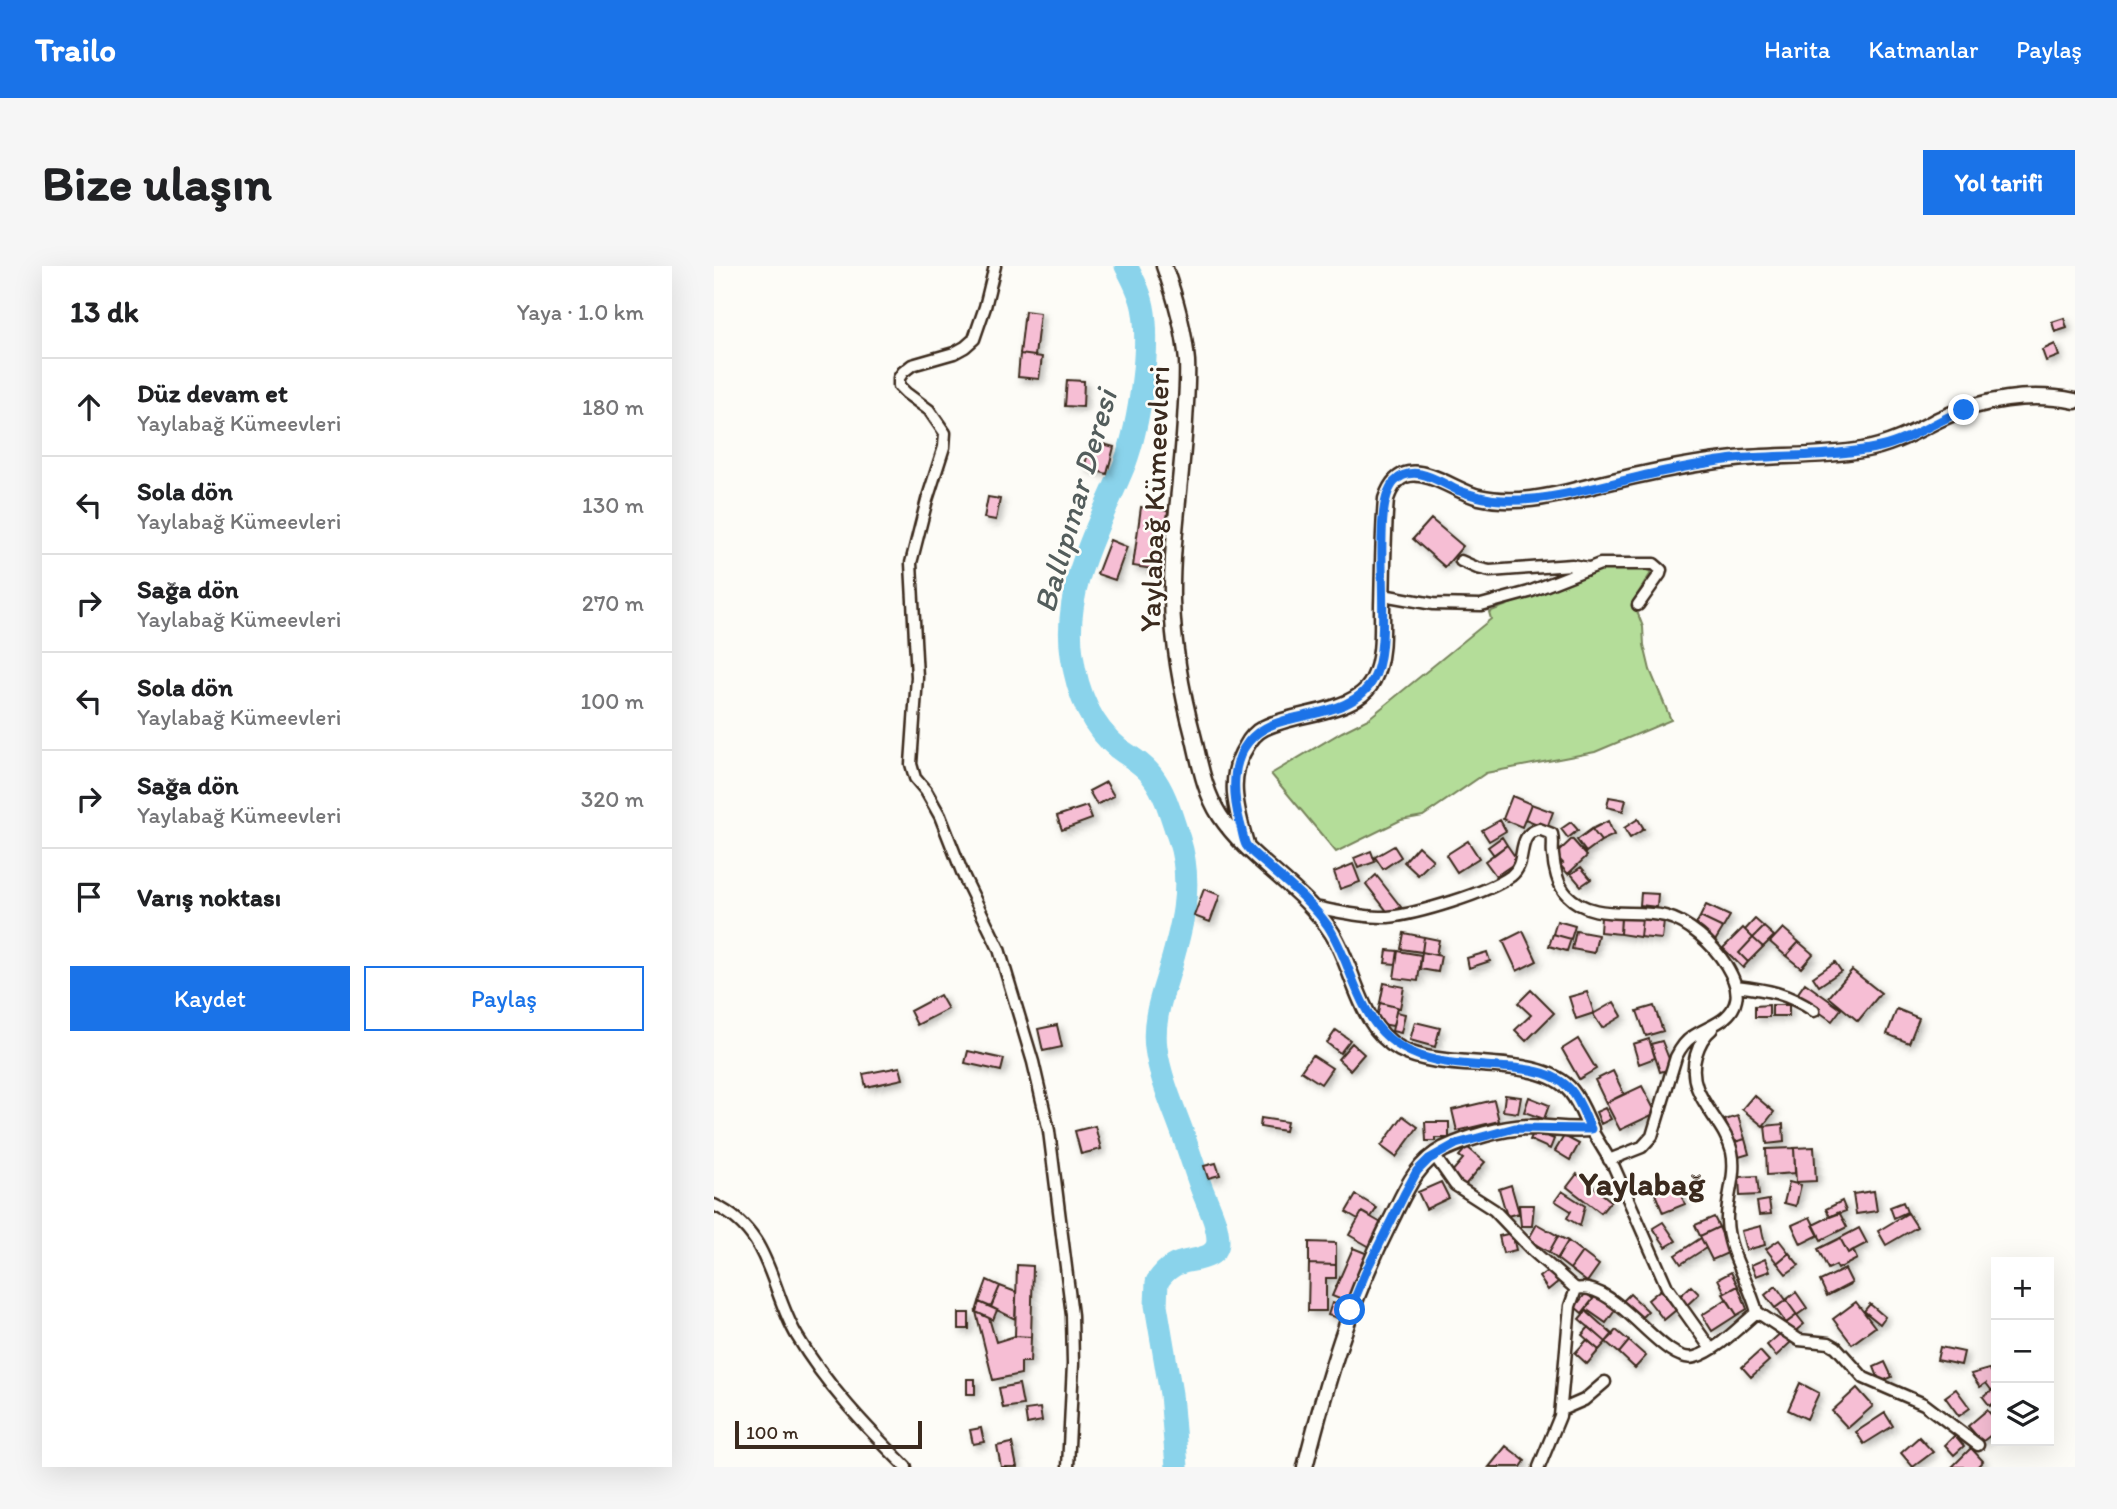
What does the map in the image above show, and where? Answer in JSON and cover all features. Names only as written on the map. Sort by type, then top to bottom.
[{"type":"street","points":[[995,266],[974,339],[954,353],[912,365],[899,378],[900,386],[929,410],[945,433],[944,447],[911,563],[917,677],[911,764],[915,778],[940,816],[969,888],[999,949],[1033,1062],[1049,1131],[1072,1315],[1073,1364],[1068,1467]]},
{"type":"street","name":"Yaylabağ Kümeevleri","points":[[1164,266],[1177,309],[1187,362],[1172,600],[1188,719],[1206,788],[1219,815],[1313,907],[1341,947],[1365,1009],[1390,1042],[1416,1055],[1443,1061],[1526,1069],[1550,1075],[1570,1089],[1609,1160],[1667,1287],[1710,1349]]},
{"type":"street","points":[[1247,845],[1236,808],[1234,789],[1235,772],[1241,754],[1251,738],[1262,729],[1280,722],[1351,702],[1373,681],[1378,668],[1386,499],[1390,487],[1398,478],[1421,473],[1478,497],[1526,499],[1710,463],[1860,451],[1884,446],[1941,419],[1991,402],[2044,396],[2075,401]]},
{"type":"street","points":[[1461,561],[1490,571],[1572,565],[1588,568]]},
{"type":"street","points":[[1383,595],[1433,604],[1481,605],[1529,592],[1600,564],[1642,562],[1658,566],[1660,574],[1638,605]]},
{"type":"street","points":[[1313,907],[1387,917],[1423,910],[1487,889],[1512,875],[1518,867],[1521,861],[1521,845],[1527,835],[1532,831],[1545,830],[1552,834],[1553,855],[1560,885],[1576,903],[1593,910],[1665,916],[1680,921],[1701,936],[1721,957],[1733,975],[1736,1000],[1731,1011],[1707,1032],[1699,1045],[1693,1075],[1696,1090],[1726,1135],[1731,1150],[1734,1164],[1727,1220],[1729,1239],[1752,1292],[1757,1312],[1799,1340],[1829,1343],[1836,1347],[1864,1378],[1924,1404],[1978,1446]]},
{"type":"street","points":[[1735,986],[1793,997],[1814,1011]]},
{"type":"street","points":[[1609,1160],[1642,1147],[1652,1136],[1676,1057],[1682,1046],[1691,1037],[1721,1022]]},
{"type":"street","points":[[1304,1467],[1328,1379],[1360,1286],[1412,1180],[1423,1164],[1456,1144],[1515,1128],[1591,1129]]},
{"type":"street","points":[[1434,1155],[1455,1185],[1494,1210],[1576,1289],[1591,1288],[1606,1296],[1681,1355],[1696,1357],[1757,1312]]},
{"type":"street","points":[[714,1205],[742,1224],[757,1240],[796,1334],[851,1409],[906,1467]]},
{"type":"street","points":[[1539,1467],[1557,1428],[1561,1410],[1570,1306],[1576,1289]]},
{"type":"street","points":[[1561,1410],[1584,1400],[1605,1382]]},
{"type":"green space","points":[[1601,568],[1642,569],[1651,573],[1633,601],[1643,627],[1650,670],[1671,720],[1595,752],[1486,773],[1423,816],[1401,820],[1336,852],[1271,774],[1368,719],[1491,619],[1489,612]]},
{"type":"building","points":[[1025,311],[1040,313],[1035,356],[1020,354]]},
{"type":"building","points":[[2064,318],[2067,328],[2055,332],[2052,322]]},
{"type":"building","points":[[2055,344],[2059,356],[2046,361],[2042,350]]},
{"type":"building","points":[[1020,354],[1042,357],[1039,379],[1018,377]]},
{"type":"building","points":[[1067,380],[1084,381],[1083,407],[1065,406]]},
{"type":"building","points":[[1092,441],[1114,447],[1107,474],[1084,467]]},
{"type":"building","points":[[988,497],[1000,499],[996,520],[984,518]]},
{"type":"building","points":[[1141,507],[1168,511],[1160,570],[1133,566]]},
{"type":"building","points":[[1431,519],[1463,546],[1445,567],[1413,539]]},
{"type":"building","points":[[1110,540],[1127,547],[1115,580],[1097,574]]},
{"type":"building","points":[[1106,782],[1114,796],[1097,805],[1089,791]]},
{"type":"building","points":[[1512,796],[1531,804],[1522,827],[1503,819]]},
{"type":"building","points":[[1609,797],[1626,800],[1623,811],[1607,807]]},
{"type":"building","points":[[1531,804],[1553,812],[1547,828],[1525,819]]},
{"type":"building","points":[[1087,806],[1092,819],[1062,830],[1057,816]]},
{"type":"building","points":[[1638,819],[1644,829],[1630,838],[1624,828]]},
{"type":"building","points":[[1500,820],[1506,831],[1489,841],[1482,830]]},
{"type":"building","points":[[1608,821],[1614,835],[1601,841],[1592,829]]},
{"type":"building","points":[[1571,822],[1578,830],[1568,838],[1561,829]]},
{"type":"building","points":[[1592,829],[1601,841],[1586,852],[1577,840]]},
{"type":"building","points":[[1502,837],[1507,845],[1494,855],[1488,847]]},
{"type":"building","points":[[1572,839],[1587,856],[1568,874],[1555,855]]},
{"type":"building","points":[[1468,841],[1479,858],[1457,872],[1446,855]]},
{"type":"building","points":[[1507,845],[1518,861],[1496,876],[1485,861]]},
{"type":"building","points":[[1394,846],[1401,857],[1383,869],[1375,857]]},
{"type":"building","points":[[1418,846],[1433,860],[1418,875],[1404,862]]},
{"type":"building","points":[[1371,851],[1375,862],[1358,868],[1354,858]]},
{"type":"building","points":[[1353,864],[1360,882],[1340,889],[1334,872]]},
{"type":"building","points":[[1581,867],[1591,879],[1581,886],[1571,874]]},
{"type":"building","points":[[1376,875],[1401,907],[1390,915],[1366,884]]},
{"type":"building","points":[[1204,889],[1220,895],[1210,922],[1194,916]]},
{"type":"building","points":[[1641,893],[1658,894],[1657,907],[1640,905]]},
{"type":"building","points":[[1706,905],[1730,916],[1723,928],[1700,917]]},
{"type":"building","points":[[1621,916],[1642,918],[1640,937],[1620,934]]},
{"type":"building","points":[[1601,917],[1621,919],[1620,934],[1600,932]]},
{"type":"building","points":[[1700,917],[1723,928],[1715,941],[1694,928]]},
{"type":"building","points":[[1642,918],[1664,921],[1662,939],[1640,937]]},
{"type":"building","points":[[1755,919],[1764,927],[1753,938],[1745,930]]},
{"type":"building","points":[[1557,921],[1575,926],[1571,939],[1553,934]]},
{"type":"building","points":[[1764,927],[1774,936],[1763,947],[1753,938]]},
{"type":"building","points":[[1743,928],[1753,938],[1739,953],[1748,962],[1743,968],[1723,948]]},
{"type":"building","points":[[1783,928],[1799,942],[1786,956],[1770,942]]},
{"type":"building","points":[[1523,931],[1537,961],[1517,971],[1503,941]]},
{"type":"building","points":[[1576,931],[1598,935],[1594,953],[1572,949]]},
{"type":"building","points":[[1404,933],[1424,937],[1422,952],[1401,949]]},
{"type":"building","points":[[1553,934],[1571,939],[1567,951],[1549,946]]},
{"type":"building","points":[[1424,937],[1439,940],[1436,955],[1422,952]]},
{"type":"building","points":[[1753,938],[1763,947],[1748,962],[1739,953]]},
{"type":"building","points":[[1799,942],[1813,954],[1801,968],[1786,956]]},
{"type":"building","points":[[1387,950],[1398,951],[1396,964],[1385,963]]},
{"type":"building","points":[[1398,951],[1421,955],[1418,981],[1394,978]]},
{"type":"building","points":[[1422,952],[1441,956],[1438,972],[1420,969]]},
{"type":"building","points":[[1487,952],[1490,961],[1469,968],[1467,958]]},
{"type":"building","points":[[1835,962],[1841,971],[1819,986],[1813,977]]},
{"type":"building","points":[[1852,970],[1881,993],[1858,1021],[1829,997]]},
{"type":"building","points":[[1384,983],[1404,987],[1400,1008],[1380,1003]]},
{"type":"building","points":[[1805,983],[1841,1009],[1832,1021],[1796,996]]},
{"type":"building","points":[[1531,990],[1554,1013],[1526,1041],[1515,1030],[1531,1015],[1518,1003]]},
{"type":"building","points":[[1587,992],[1594,1013],[1576,1019],[1569,997]]},
{"type":"building","points":[[940,995],[948,1009],[917,1025],[910,1011]]},
{"type":"building","points":[[1614,1002],[1622,1016],[1602,1028],[1593,1014]]},
{"type":"building","points":[[1380,1003],[1397,1007],[1393,1026],[1376,1023]]},
{"type":"building","points":[[1769,1005],[1769,1017],[1755,1017],[1755,1006]]},
{"type":"building","points":[[1772,1005],[1789,1005],[1789,1016],[1772,1016]]},
{"type":"building","points":[[1654,1006],[1663,1031],[1646,1036],[1637,1011]]},
{"type":"building","points":[[1897,1009],[1919,1018],[1909,1043],[1887,1034]]},
{"type":"building","points":[[1396,1012],[1405,1014],[1401,1033],[1392,1031]]},
{"type":"building","points":[[1415,1022],[1440,1028],[1435,1047],[1410,1040]]},
{"type":"building","points":[[1057,1025],[1062,1047],[1043,1051],[1038,1029]]},
{"type":"building","points":[[1336,1030],[1350,1040],[1340,1053],[1327,1043]]},
{"type":"building","points":[[1578,1039],[1596,1069],[1579,1079],[1562,1049]]},
{"type":"building","points":[[1649,1039],[1655,1058],[1639,1064],[1633,1044]]},
{"type":"building","points":[[1662,1041],[1669,1059],[1667,1070],[1660,1072],[1651,1044]]},
{"type":"building","points":[[1352,1043],[1364,1054],[1350,1070],[1338,1059]]},
{"type":"building","points":[[968,1051],[1004,1059],[1001,1071],[965,1063]]},
{"type":"building","points":[[1312,1055],[1332,1068],[1321,1084],[1301,1071]]},
{"type":"building","points":[[900,1067],[903,1079],[866,1087],[863,1074]]},
{"type":"building","points":[[1613,1071],[1624,1094],[1606,1103],[1595,1080]]},
{"type":"building","points":[[1642,1086],[1656,1113],[1620,1130],[1606,1103]]},
{"type":"building","points":[[1505,1095],[1521,1097],[1518,1113],[1503,1111]]},
{"type":"building","points":[[1754,1095],[1774,1112],[1763,1126],[1742,1109]]},
{"type":"building","points":[[1529,1097],[1549,1105],[1544,1119],[1524,1112]]},
{"type":"building","points":[[1494,1100],[1499,1121],[1457,1131],[1452,1110]]},
{"type":"building","points":[[1605,1108],[1611,1119],[1601,1124],[1596,1112]]},
{"type":"building","points":[[1403,1116],[1418,1127],[1396,1157],[1381,1146]]},
{"type":"building","points":[[1738,1116],[1745,1139],[1732,1143],[1725,1120]]},
{"type":"building","points":[[1261,1118],[1287,1122],[1285,1131],[1260,1127]]},
{"type":"building","points":[[1425,1122],[1449,1122],[1449,1138],[1426,1141]]},
{"type":"building","points":[[1783,1124],[1784,1142],[1767,1144],[1765,1126]]},
{"type":"building","points":[[1095,1126],[1101,1149],[1081,1154],[1075,1131]]},
{"type":"building","points":[[1534,1131],[1554,1139],[1550,1149],[1530,1140]]},
{"type":"building","points":[[1564,1136],[1579,1144],[1570,1160],[1555,1151]]},
{"type":"building","points":[[1745,1139],[1749,1154],[1739,1157],[1734,1142]]},
{"type":"building","points":[[1467,1147],[1485,1162],[1465,1185],[1451,1173],[1463,1159],[1459,1156]]},
{"type":"building","points":[[1814,1147],[1816,1181],[1796,1182],[1794,1148]]},
{"type":"building","points":[[1794,1148],[1795,1173],[1767,1175],[1766,1149]]},
{"type":"building","points":[[1216,1163],[1220,1175],[1208,1178],[1204,1166]]},
{"type":"building","points":[[1577,1174],[1611,1201],[1601,1213],[1567,1187]]},
{"type":"building","points":[[1757,1176],[1759,1195],[1740,1196],[1739,1177]]},
{"type":"building","points":[[1441,1182],[1449,1198],[1426,1209],[1418,1192]]},
{"type":"building","points":[[1789,1182],[1801,1185],[1796,1206],[1784,1203]]},
{"type":"building","points":[[1511,1185],[1519,1213],[1507,1216],[1499,1189]]},
{"type":"building","points":[[1677,1185],[1685,1204],[1663,1213],[1655,1194]]},
{"type":"building","points":[[1562,1191],[1585,1206],[1580,1226],[1567,1218],[1571,1211],[1555,1201]]},
{"type":"building","points":[[1874,1191],[1877,1211],[1856,1214],[1853,1194]]},
{"type":"building","points":[[1356,1195],[1377,1208],[1371,1217],[1362,1212],[1358,1219],[1346,1212]]},
{"type":"building","points":[[1769,1200],[1771,1214],[1759,1215],[1757,1202]]},
{"type":"building","points":[[1842,1201],[1846,1211],[1830,1217],[1826,1209]]},
{"type":"building","points":[[1903,1202],[1907,1212],[1894,1218],[1890,1207]]},
{"type":"building","points":[[1519,1205],[1534,1205],[1532,1226],[1521,1226]]},
{"type":"building","points":[[1362,1212],[1383,1224],[1370,1247],[1349,1235]]},
{"type":"building","points":[[1839,1212],[1847,1227],[1821,1240],[1813,1225]]},
{"type":"building","points":[[1908,1213],[1917,1227],[1886,1245],[1878,1231]]},
{"type":"building","points":[[1714,1217],[1719,1227],[1700,1236],[1695,1225]]},
{"type":"building","points":[[1810,1217],[1819,1235],[1801,1244],[1792,1225]]},
{"type":"building","points":[[1663,1222],[1676,1241],[1666,1247],[1653,1228]]},
{"type":"building","points":[[1537,1224],[1558,1236],[1549,1252],[1528,1240]]},
{"type":"building","points":[[1761,1226],[1765,1245],[1746,1250],[1741,1231]]},
{"type":"building","points":[[1719,1227],[1730,1252],[1712,1260],[1700,1236]]},
{"type":"building","points":[[1859,1228],[1867,1243],[1848,1253],[1840,1238]]},
{"type":"building","points":[[1512,1233],[1516,1250],[1503,1253],[1499,1236]]},
{"type":"building","points":[[1558,1236],[1568,1241],[1557,1259],[1549,1252]]},
{"type":"building","points":[[1701,1238],[1706,1248],[1681,1264],[1675,1255]]},
{"type":"building","points":[[1840,1238],[1848,1253],[1853,1250],[1857,1259],[1838,1269],[1836,1265],[1828,1269],[1818,1249]]},
{"type":"building","points":[[1779,1240],[1789,1253],[1777,1263],[1766,1249]]},
{"type":"building","points":[[1568,1241],[1582,1252],[1570,1269],[1557,1259]]},
{"type":"building","points":[[1309,1242],[1336,1243],[1336,1265],[1309,1264]]},
{"type":"building","points":[[1353,1248],[1368,1254],[1347,1302],[1332,1296]]},
{"type":"building","points":[[1582,1252],[1599,1265],[1587,1282],[1570,1269]]},
{"type":"building","points":[[1789,1253],[1799,1265],[1786,1274],[1777,1263]]},
{"type":"building","points":[[1765,1259],[1770,1271],[1756,1276],[1751,1265]]},
{"type":"building","points":[[1309,1264],[1336,1265],[1336,1278],[1326,1278],[1326,1311],[1308,1311]]},
{"type":"building","points":[[1017,1265],[1033,1266],[1031,1337],[1015,1336]]},
{"type":"building","points":[[1550,1269],[1559,1281],[1548,1290],[1539,1277]]},
{"type":"building","points":[[1845,1269],[1852,1283],[1827,1296],[1820,1281]]},
{"type":"building","points":[[1731,1272],[1738,1286],[1725,1293],[1718,1279]]},
{"type":"building","points":[[987,1280],[1000,1286],[991,1307],[979,1302]]},
{"type":"building","points":[[1000,1286],[1016,1292],[1015,1319],[991,1307]]},
{"type":"building","points":[[1691,1286],[1699,1294],[1687,1305],[1679,1297]]},
{"type":"building","points":[[1738,1286],[1747,1309],[1737,1315],[1723,1294]]},
{"type":"building","points":[[1776,1286],[1786,1300],[1775,1308],[1765,1295]]},
{"type":"building","points":[[1660,1290],[1676,1310],[1664,1320],[1648,1300]]},
{"type":"building","points":[[1796,1292],[1807,1308],[1797,1315],[1786,1300]]},
{"type":"building","points":[[1586,1293],[1593,1299],[1582,1313],[1575,1307]]},
{"type":"building","points":[[1630,1294],[1648,1311],[1640,1319],[1622,1302]]},
{"type":"building","points":[[1596,1295],[1616,1309],[1606,1323],[1586,1309]]},
{"type":"building","points":[[1727,1299],[1737,1315],[1712,1331],[1702,1315]]},
{"type":"building","points":[[1786,1300],[1797,1315],[1786,1323],[1775,1308]]},
{"type":"building","points":[[979,1302],[997,1310],[993,1320],[976,1312]]},
{"type":"building","points":[[1856,1302],[1875,1327],[1852,1344],[1833,1319]]},
{"type":"building","points":[[1332,1303],[1344,1306],[1341,1319],[1328,1315]]},
{"type":"building","points":[[1870,1304],[1885,1317],[1880,1324],[1864,1311]]},
{"type":"building","points":[[1586,1311],[1613,1335],[1606,1342],[1579,1319]]},
{"type":"building","points":[[976,1312],[989,1318],[996,1342],[1015,1336],[1031,1337],[1030,1362],[1021,1362],[1021,1374],[993,1380]]},
{"type":"building","points":[[959,1313],[969,1313],[969,1329],[959,1329]]},
{"type":"building","points":[[1797,1315],[1804,1324],[1794,1332],[1786,1323]]},
{"type":"building","points":[[1589,1327],[1606,1342],[1599,1350],[1582,1335]]},
{"type":"building","points":[[1616,1330],[1629,1341],[1619,1353],[1606,1342]]},
{"type":"building","points":[[1782,1332],[1791,1342],[1776,1356],[1767,1345]]},
{"type":"building","points":[[1587,1340],[1599,1350],[1587,1364],[1575,1353]]},
{"type":"building","points":[[1629,1341],[1646,1356],[1635,1368],[1619,1353]]},
{"type":"building","points":[[1940,1347],[1964,1352],[1961,1365],[1937,1360]]},
{"type":"building","points":[[1760,1351],[1769,1361],[1751,1377],[1742,1367]]},
{"type":"building","points":[[1885,1362],[1892,1377],[1880,1382],[1874,1367]]},
{"type":"building","points":[[1989,1369],[1991,1390],[1986,1383],[1980,1387],[1971,1374]]},
{"type":"building","points":[[967,1379],[975,1379],[975,1394],[967,1394]]},
{"type":"building","points":[[1800,1383],[1819,1393],[1807,1419],[1788,1410]]},
{"type":"building","points":[[1019,1384],[1023,1405],[1003,1408],[999,1388]]},
{"type":"building","points":[[1857,1388],[1873,1406],[1848,1428],[1832,1411]]},
{"type":"building","points":[[1956,1389],[1970,1408],[1959,1416],[1945,1397]]},
{"type":"building","points":[[1991,1391],[1991,1405],[1990,1406],[1983,1397]]},
{"type":"building","points":[[1040,1408],[1042,1421],[1027,1424],[1025,1410]]},
{"type":"building","points":[[1987,1410],[1991,1414],[1991,1435],[1982,1442],[1968,1426]]},
{"type":"building","points":[[1885,1413],[1893,1426],[1864,1444],[1856,1432]]},
{"type":"building","points":[[981,1428],[984,1442],[973,1444],[970,1430]]},
{"type":"building","points":[[1955,1435],[1964,1446],[1954,1455],[1945,1445]]},
{"type":"building","points":[[1919,1437],[1933,1452],[1913,1467],[1901,1453]]},
{"type":"building","points":[[1012,1443],[1017,1467],[1001,1467],[997,1446]]},
{"type":"building","points":[[1506,1446],[1525,1461],[1521,1467],[1489,1467]]},
{"type":"building","points":[[1971,1448],[1983,1461],[1977,1467],[1952,1467]]},
{"type":"waterway","name":"Ballıpınar Deresi","points":[[1126,266],[1140,296],[1145,324],[1145,364],[1139,407],[1125,463],[1085,556],[1070,629],[1074,669],[1086,707],[1108,739],[1146,769],[1158,784],[1184,857],[1184,911],[1157,1015],[1156,1048],[1164,1081],[1214,1220],[1218,1241],[1213,1253],[1173,1266],[1157,1282],[1156,1305],[1171,1394],[1177,1467]]},
{"type":"district","name":"Yaylabağ","points":[[1642,1183]]},
{"type":"route","points":[[1350,1310],[1404,1195],[1417,1171],[1429,1159],[1456,1144],[1515,1128],[1574,1131],[1591,1129],[1570,1089],[1550,1075],[1526,1069],[1443,1061],[1416,1055],[1390,1042],[1365,1009],[1341,947],[1326,923],[1313,907],[1247,845],[1236,808],[1234,789],[1235,772],[1241,754],[1251,738],[1262,729],[1280,722],[1351,702],[1373,681],[1378,668],[1382,631],[1384,521],[1390,487],[1398,478],[1421,473],[1478,497],[1526,499],[1734,459],[1860,451],[1899,441],[1964,410]]}]
